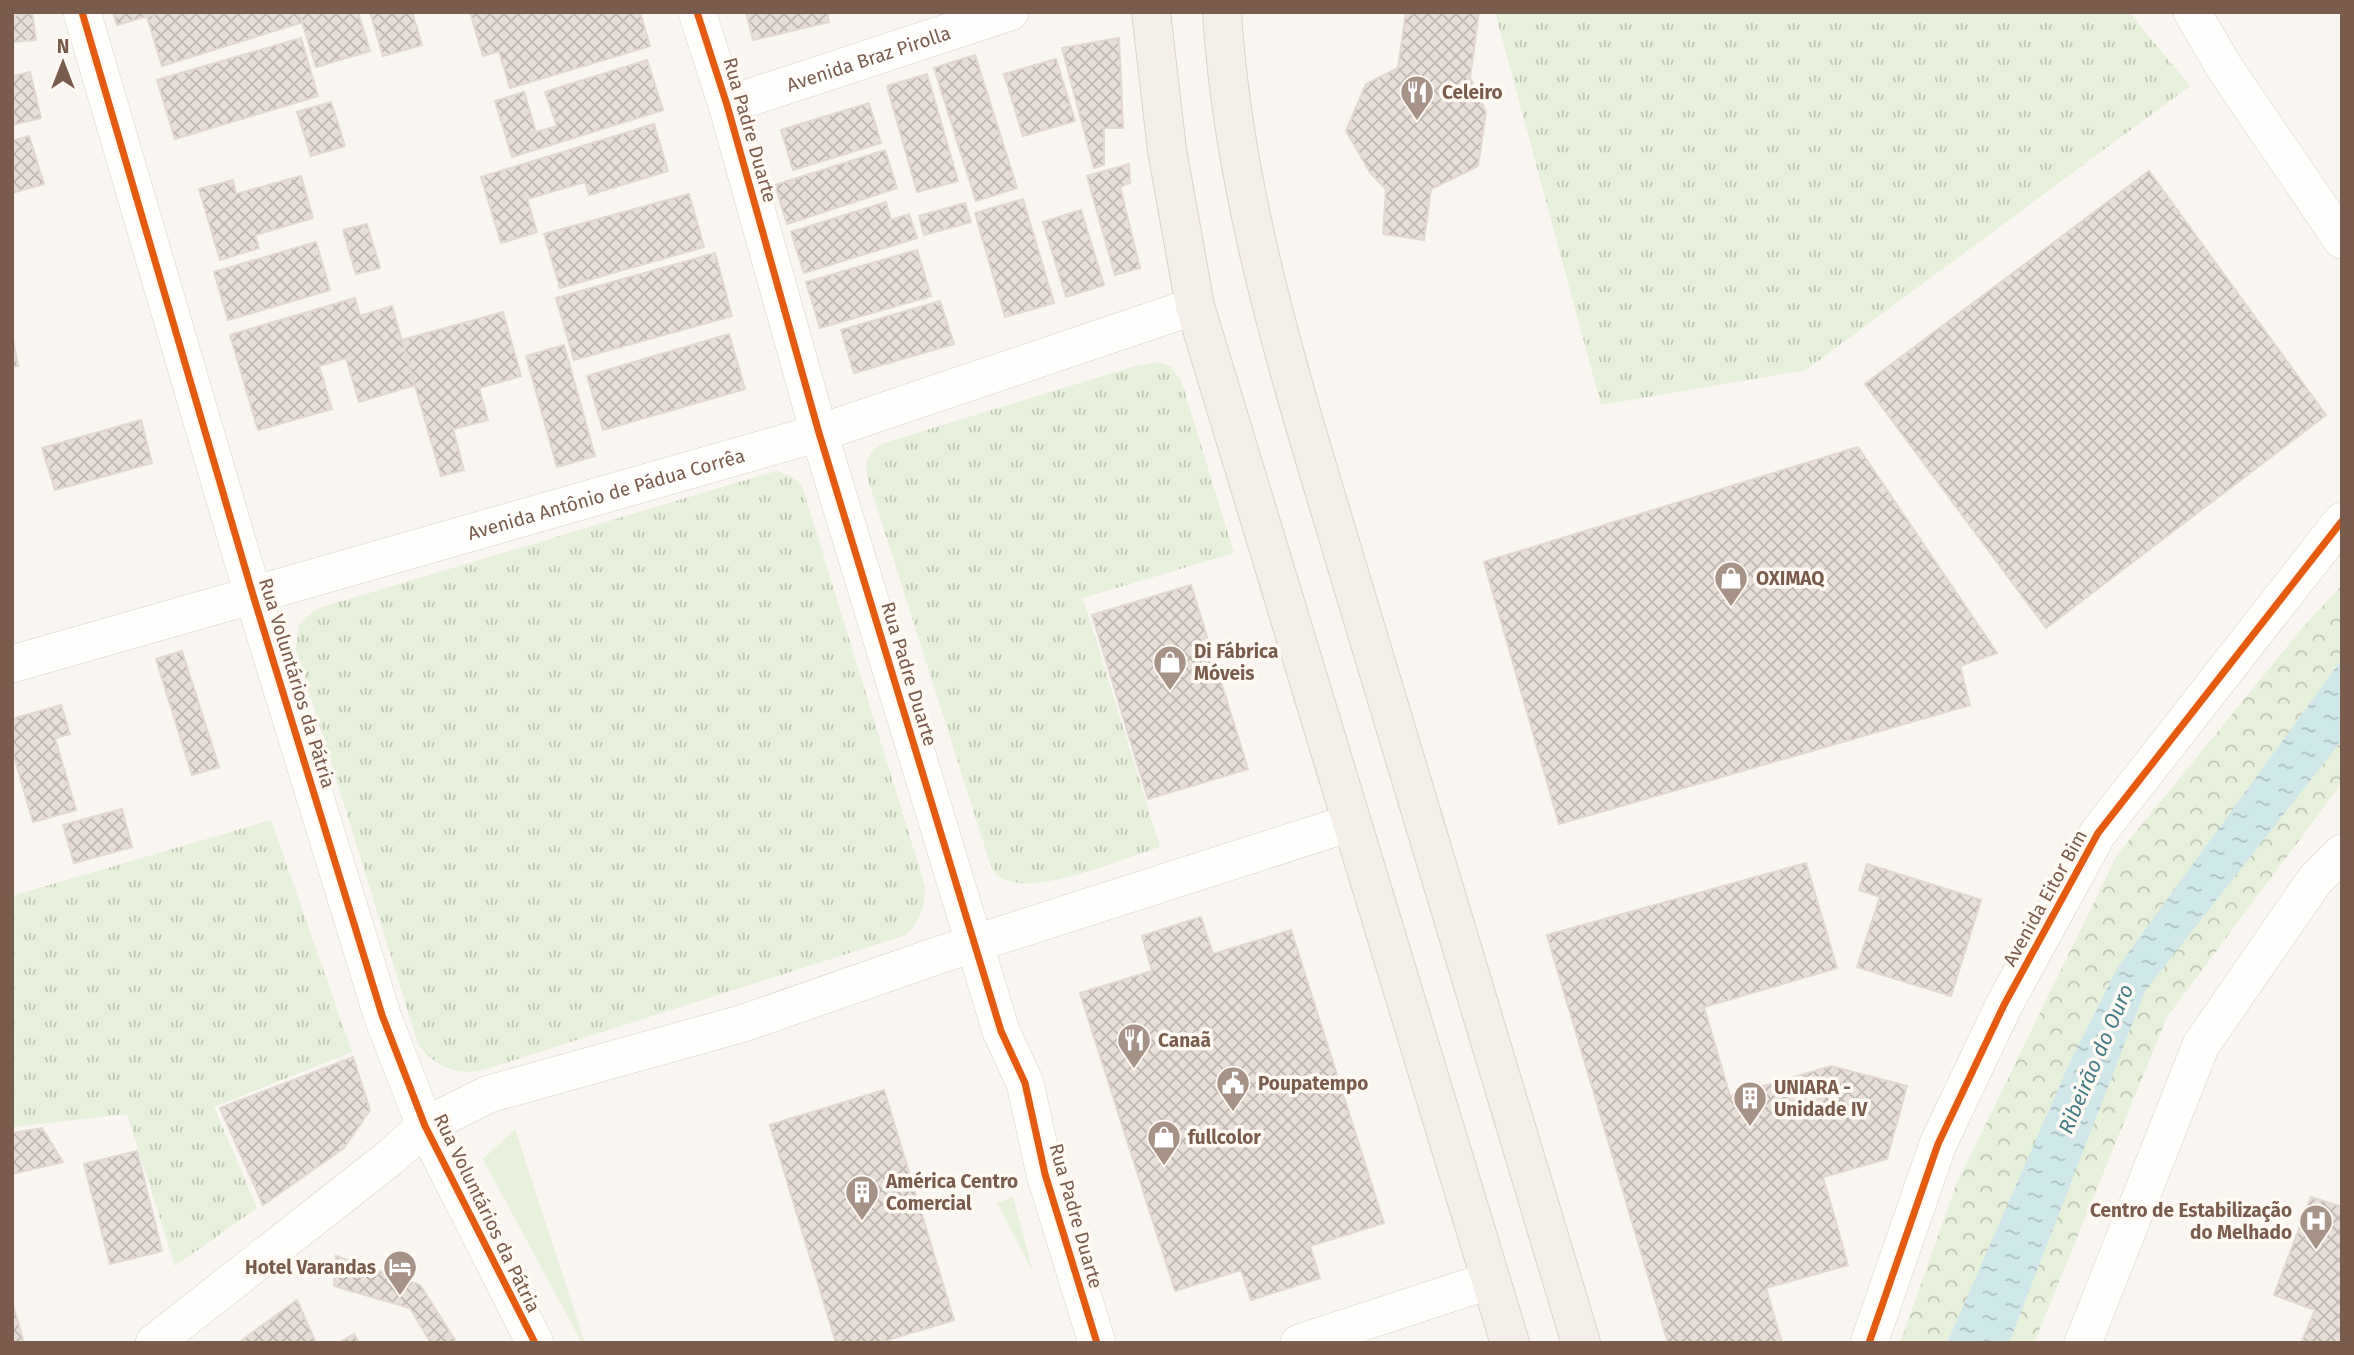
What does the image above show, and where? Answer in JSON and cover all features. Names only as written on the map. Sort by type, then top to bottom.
[{"type":"main road","points":[[1151,12],[1167,150],[1195,306],[1510,1343]]},
{"type":"main road","points":[[1222,12],[1224,49],[1254,234],[1309,436],[1485,1035],[1581,1343]]},
{"type":"street","name":"Rua Voluntários da Pátria","points":[[82,12],[253,595],[382,1015],[425,1126],[535,1343]]},
{"type":"street","name":"Rua Padre Duarte","points":[[697,12],[727,105],[819,433],[975,943],[1002,1031],[1025,1083],[1045,1174],[1097,1343]]},
{"type":"street","name":"Avenida Braz Pirolla","points":[[727,105],[1010,12]]},
{"type":"street","points":[[2193,12],[2226,69],[2342,240]]},
{"type":"street","name":"Avenida Antônio de Pádua Corrêa","points":[[12,664],[819,433],[1195,306]]},
{"type":"street","name":"Avenida Eitor Bim","points":[[1869,1343],[1938,1144],[2004,1005],[2098,833],[2342,521]]},
{"type":"street","points":[[155,1343],[392,1156],[425,1126],[489,1094],[744,1023],[975,943],[1350,823]]},
{"type":"street","points":[[2083,1343],[2201,1045],[2328,882],[2342,853]]},
{"type":"street","points":[[1299,1343],[1491,1280]]},
{"type":"green space","points":[[1495,12],[2129,12],[2190,86],[1806,370],[1601,405]]},
{"type":"green space","points":[[1157,362],[1170,366],[1181,380],[1234,553],[1083,598],[1160,847],[1063,878],[1043,882],[1008,881],[999,876],[990,863],[867,476],[867,461],[870,454],[881,444],[1132,367]]},
{"type":"green space","points":[[776,471],[791,476],[802,486],[925,886],[923,907],[918,919],[906,935],[483,1070],[464,1072],[446,1068],[424,1052],[418,1044],[296,649],[299,625],[316,609]]},
{"type":"green space","points":[[2342,585],[2342,783],[2167,1017],[2034,1343],[1900,1343],[1956,1185],[2117,855],[2303,627]]},
{"type":"green space","points":[[271,820],[352,1052],[214,1107],[257,1208],[175,1266],[127,1114],[12,1127],[12,896]]},
{"type":"green space","points":[[515,1129],[585,1343],[582,1343],[483,1159]]},
{"type":"green space","points":[[1013,1197],[1033,1272],[997,1203]]},
{"type":"water","name":"Ribeirão do Ouro","points":[[2342,659],[2342,740],[2145,991],[2009,1343],[1947,1343],[2070,1062],[2118,967]]},
{"type":"building","points":[[113,12],[162,12],[117,25]]},
{"type":"building","points":[[162,12],[299,12],[303,22],[162,66],[147,17]]},
{"type":"building","points":[[299,12],[358,12],[370,51],[316,67]]},
{"type":"building","points":[[370,12],[412,12],[422,45],[383,56]]},
{"type":"building","points":[[470,12],[640,12],[650,46],[510,88],[499,51],[483,56]]},
{"type":"building","points":[[746,12],[827,12],[829,22],[753,40]]},
{"type":"building","name":"Celeiro","points":[[1406,12],[1479,12],[1470,78],[1486,112],[1478,166],[1431,189],[1424,240],[1383,234],[1386,189],[1371,174],[1346,131],[1366,84],[1398,68]]},
{"type":"building","points":[[32,13],[36,40],[12,42],[12,16]]},
{"type":"building","points":[[301,38],[318,96],[175,139],[157,80]]},
{"type":"building","points":[[1119,38],[1123,128],[1104,128],[1104,165],[1094,168],[1062,48]]},
{"type":"building","points":[[975,55],[1017,188],[976,201],[934,68]]},
{"type":"building","points":[[1056,59],[1075,121],[1023,136],[1004,74]]},
{"type":"building","points":[[647,60],[663,110],[512,157],[495,101],[524,92],[536,132],[557,126],[545,92]]},
{"type":"building","points":[[30,72],[41,118],[12,125],[12,76]]},
{"type":"building","points":[[927,74],[958,181],[917,192],[887,86]]},
{"type":"building","points":[[331,102],[345,146],[311,156],[297,112]]},
{"type":"building","points":[[869,103],[881,143],[793,170],[781,130]]},
{"type":"building","points":[[654,124],[668,171],[589,195],[585,182],[527,199],[537,232],[501,243],[481,177]]},
{"type":"building","points":[[29,136],[44,184],[12,193],[12,141]]},
{"type":"building","points":[[885,150],[897,188],[787,224],[775,185]]},
{"type":"building","points":[[1129,164],[1130,183],[1120,187],[1140,268],[1115,275],[1087,176]]},
{"type":"building","points":[[2149,171],[2326,415],[2046,628],[1865,384]]},
{"type":"building","points":[[301,176],[313,218],[255,235],[259,248],[220,260],[199,189],[233,180],[236,194]]},
{"type":"building","points":[[689,194],[704,247],[560,288],[544,234]]},
{"type":"building","points":[[1023,199],[1054,303],[1005,317],[975,213]]},
{"type":"building","points":[[886,202],[891,220],[909,214],[917,238],[804,273],[791,232]]},
{"type":"building","points":[[965,203],[971,222],[924,235],[919,216]]},
{"type":"building","points":[[1081,210],[1104,285],[1066,297],[1043,222]]},
{"type":"building","points":[[367,224],[380,268],[356,274],[343,230]]},
{"type":"building","points":[[316,242],[330,290],[228,320],[214,272]]},
{"type":"building","points":[[917,250],[931,296],[820,328],[806,282]]},
{"type":"building","points":[[715,253],[732,316],[574,360],[556,298]]},
{"type":"building","points":[[355,298],[360,316],[392,306],[415,385],[359,402],[346,358],[319,366],[332,409],[258,430],[230,335]]},
{"type":"building","points":[[940,301],[954,344],[854,373],[841,330]]},
{"type":"building","points":[[503,312],[521,376],[479,388],[488,420],[453,429],[464,470],[441,476],[402,340]]},
{"type":"building","points":[[12,334],[18,366],[12,367]]},
{"type":"building","points":[[729,334],[745,389],[603,430],[587,376]]},
{"type":"building","points":[[564,345],[595,456],[557,467],[526,356]]},
{"type":"building","points":[[141,420],[152,463],[55,490],[42,448]]},
{"type":"building","name":"OXIMAQ","points":[[1858,447],[1997,653],[1960,666],[1970,705],[1559,824],[1484,562]]},
{"type":"building","name":"Di Fábrica Móveis","points":[[1191,585],[1248,769],[1148,799],[1092,615]]},
{"type":"building","points":[[182,651],[219,767],[192,775],[156,659]]},
{"type":"building","points":[[61,705],[70,734],[55,738],[76,810],[33,822],[12,749],[12,719]]},
{"type":"building","points":[[122,809],[132,847],[74,863],[63,825]]},
{"type":"building","name":"UNIARA - Unidade IV","points":[[1806,863],[1837,968],[1704,1007],[1730,1096],[1831,1066],[1907,1086],[1887,1159],[1823,1177],[1848,1265],[1766,1288],[1782,1343],[1668,1343],[1547,935]]},
{"type":"building","points":[[1867,864],[1981,900],[1951,996],[1857,967],[1880,897],[1859,890]]},
{"type":"building","name":"Poupatempo","points":[[1201,917],[1213,954],[1291,930],[1384,1223],[1310,1246],[1320,1278],[1251,1300],[1241,1270],[1175,1291],[1080,993],[1152,971],[1142,936]]},
{"type":"building","points":[[353,1057],[370,1110],[344,1148],[263,1205],[220,1108]]},
{"type":"building","name":"América Centro Comercial","points":[[884,1090],[954,1320],[878,1343],[836,1343],[770,1125]]},
{"type":"building","points":[[42,1128],[63,1162],[12,1174],[12,1133]]},
{"type":"building","points":[[137,1151],[162,1251],[110,1264],[84,1164]]},
{"type":"building","name":"Centro de Estabilização do Melhado","points":[[2311,1197],[2342,1207],[2342,1343],[2301,1343],[2315,1310],[2274,1295]]},
{"type":"building","name":"Hotel Varandas","points":[[336,1256],[420,1285],[457,1343],[431,1343],[410,1308],[334,1286]]},
{"type":"building","points":[[297,1300],[316,1343],[238,1343]]},
{"type":"building","points":[[12,1301],[24,1343],[12,1343]]},
{"type":"building","name":"Hotel Varandas","points":[[354,1334],[359,1343],[339,1343]]},
{"type":"cycle path","points":[[82,12],[253,595],[382,1015],[425,1126],[535,1343]]},
{"type":"cycle path","points":[[697,12],[727,105],[819,433],[1001,1031],[1025,1083],[1045,1174],[1097,1343]]},
{"type":"cycle path","points":[[1869,1343],[1938,1144],[2004,1005],[2098,833],[2342,521]]},
{"type":"place","name":"Celeiro","points":[[1417,122]]},
{"type":"place","name":"OXIMAQ","points":[[1731,608]]},
{"type":"place","name":"Di Fábrica Móveis","points":[[1170,692]]},
{"type":"place","name":"Canaã","points":[[1134,1070]]},
{"type":"place","name":"Poupatempo","points":[[1233,1113]]},
{"type":"place","name":"UNIARA - Unidade IV","points":[[1750,1128]]},
{"type":"place","name":"fullcolor","points":[[1164,1167]]},
{"type":"place","name":"América Centro Comercial","points":[[862,1222]]},
{"type":"place","name":"Centro de Estabilização do Melhado","points":[[2316,1251]]},
{"type":"place","name":"Hotel Varandas","points":[[400,1297]]}]
